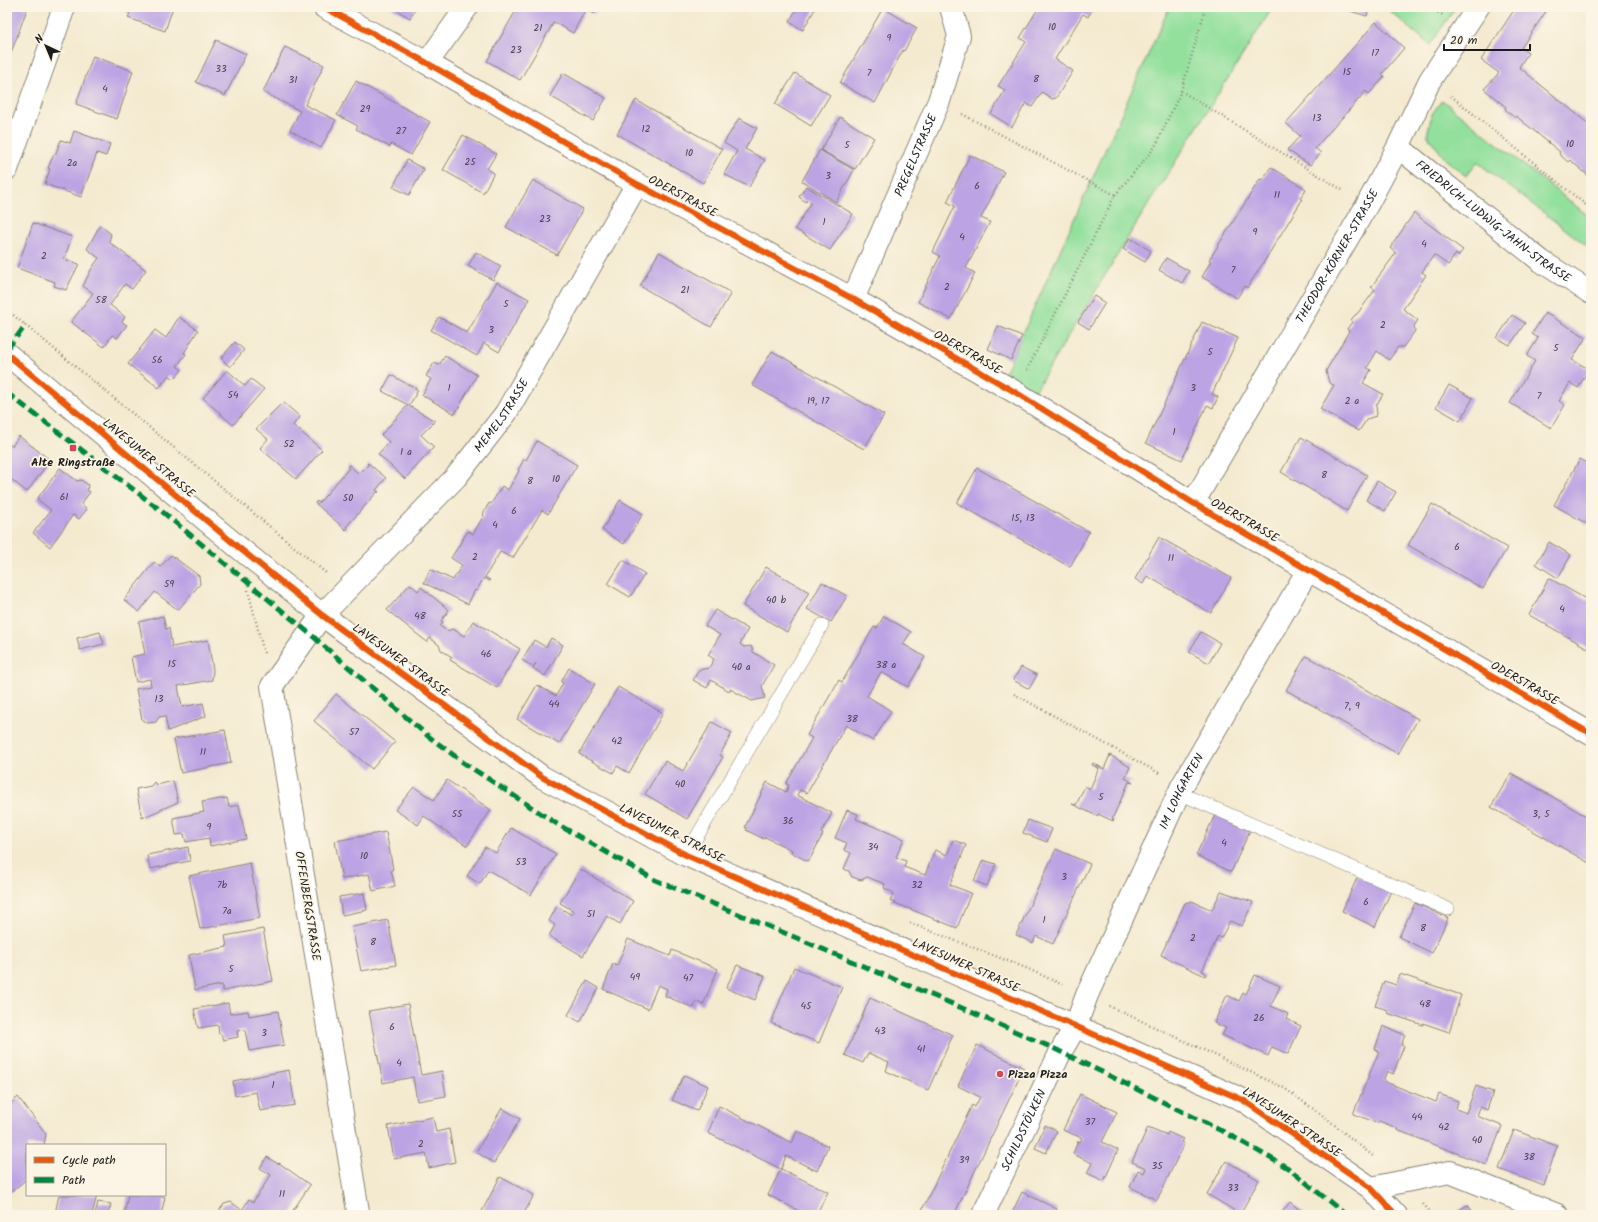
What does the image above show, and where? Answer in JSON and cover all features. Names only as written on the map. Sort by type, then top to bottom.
[{"type":"street","points":[[7,169],[64,7]]},
{"type":"street","name":"ODERSTRASSE","points":[[324,7],[427,63],[637,184],[853,299],[1015,392],[1193,503],[1590,732]]},
{"type":"street","points":[[427,63],[467,7]]},
{"type":"street","name":"PREGELSTRASSE","points":[[853,299],[939,101],[959,36],[951,7]]},
{"type":"street","name":"THEODOR-KÖRNER-STRASSE","points":[[1193,503],[1366,205],[1398,147],[1430,80],[1478,7]]},
{"type":"street","name":"FRIEDRICH-LUDWIG-JAHN-STRASSE","points":[[1398,147],[1540,261],[1591,293]]},
{"type":"street","name":"MEMELSTRASSE","points":[[322,615],[456,477],[506,413],[637,184]]},
{"type":"street","name":"LAVESUMER STRASSE","points":[[7,354],[238,547],[322,615],[542,777],[686,855],[1076,1025],[1243,1100],[1371,1188],[1396,1215]]},
{"type":"street","name":"IM LOHGARTEN","points":[[1076,1025],[1087,996],[1180,790],[1308,570]]},
{"type":"street","points":[[272,686],[322,615]]},
{"type":"street","name":"OFFENBERGSTRASSE","points":[[272,686],[360,1214]]},
{"type":"street","name":"SCHILDSTÖLKEN","points":[[983,1215],[1060,1052],[1076,1025]]},
{"type":"street","points":[[1371,1188],[1450,1172],[1557,1215]]},
{"type":"lane","points":[[686,855],[822,625]]},
{"type":"lane","points":[[1180,790],[1448,909]]},
{"type":"path","points":[[1015,392],[1115,195],[1155,146],[1181,91],[1204,14],[1202,7]]},
{"type":"path","points":[[1430,80],[1591,209]]},
{"type":"path","points":[[1181,91],[1366,205]]},
{"type":"path","points":[[939,101],[1115,195]]},
{"type":"path","points":[[248,587],[272,686]]},
{"type":"path","points":[[1014,694],[1180,790]]},
{"type":"green space","points":[[1168,7],[1273,7],[1138,221],[1035,391],[1005,373],[1169,8]]},
{"type":"green space","points":[[1385,7],[1456,7],[1430,45]]},
{"type":"green space","points":[[1442,100],[1591,218],[1591,249],[1477,162],[1466,176],[1446,160],[1427,135],[1432,114]]},
{"type":"building","points":[[7,7],[23,7],[27,9],[11,53],[7,52]]},
{"type":"building","points":[[114,7],[173,7],[165,31],[128,18],[130,13]]},
{"type":"building","points":[[391,7],[416,7],[410,18]]},
{"type":"building","points":[[518,7],[598,7],[594,14],[586,9],[573,33],[554,22],[520,80],[487,61]]},
{"type":"building","points":[[798,7],[816,7],[803,30],[789,22]]},
{"type":"building","points":[[1039,7],[1094,7],[1088,17],[1083,14],[1055,59],[1073,71],[1056,98],[1052,99],[1042,92],[1032,107],[1026,103],[1012,127],[991,114],[1005,90],[998,86],[1026,42],[1020,38]]},
{"type":"building","points":[[1343,7],[1369,7],[1367,16],[1343,9]]},
{"type":"building","points":[[1516,7],[1549,7],[1521,48],[1528,53],[1519,67],[1591,126],[1591,178],[1570,160],[1568,162],[1559,154],[1560,152],[1516,116],[1515,118],[1505,109],[1506,107],[1484,89],[1499,73],[1481,60]]},
{"type":"building","points":[[883,8],[917,28],[904,51],[903,50],[875,103],[840,83]]},
{"type":"building","points":[[1376,22],[1404,48],[1382,74],[1385,76],[1369,94],[1366,91],[1315,148],[1321,153],[1310,165],[1287,150],[1300,136],[1286,123]]},
{"type":"building","points":[[216,40],[246,54],[225,96],[196,82]]},
{"type":"building","points":[[285,47],[324,65],[305,105],[336,120],[321,148],[290,130],[300,111],[263,92]]},
{"type":"building","points":[[93,56],[133,71],[117,119],[76,104]]},
{"type":"building","points":[[563,73],[606,98],[593,121],[550,96]]},
{"type":"building","points":[[795,73],[830,95],[811,126],[775,104]]},
{"type":"building","points":[[356,81],[430,122],[411,155],[391,144],[390,147],[356,129],[358,126],[337,115]]},
{"type":"building","points":[[636,100],[722,149],[703,183],[617,134]]},
{"type":"building","points":[[840,117],[874,138],[855,169],[821,150]]},
{"type":"building","points":[[739,118],[757,128],[745,149],[765,160],[749,187],[724,174],[737,151],[724,143]]},
{"type":"building","points":[[74,131],[110,144],[106,156],[97,153],[81,197],[45,184],[50,169],[48,168],[61,140],[70,143]]},
{"type":"building","points":[[463,135],[496,154],[487,169],[494,173],[483,193],[443,170]]},
{"type":"building","points":[[820,150],[854,170],[836,202],[802,181]]},
{"type":"building","points":[[970,155],[1004,172],[981,218],[990,222],[966,268],[975,273],[951,319],[918,302],[940,256],[933,252],[955,206],[947,202]]},
{"type":"building","points":[[407,160],[424,169],[409,195],[393,187]]},
{"type":"building","points":[[1271,167],[1306,189],[1300,199],[1302,200],[1265,260],[1247,288],[1245,286],[1237,298],[1202,277],[1211,261],[1209,260],[1260,179],[1262,180]]},
{"type":"building","points":[[533,180],[583,209],[557,255],[506,227]]},
{"type":"building","points":[[806,186],[853,214],[830,250],[795,229],[811,203],[807,200],[806,202],[799,197]]},
{"type":"building","points":[[1414,213],[1463,250],[1458,256],[1456,254],[1448,265],[1434,255],[1422,272],[1426,275],[1403,309],[1418,320],[1414,326],[1415,331],[1403,347],[1398,347],[1389,360],[1377,351],[1367,368],[1371,370],[1363,383],[1383,394],[1376,406],[1376,416],[1367,419],[1359,431],[1320,409],[1334,385],[1329,383],[1326,371],[1349,331],[1347,329],[1352,322],[1351,320],[1375,290],[1371,287],[1396,253],[1390,248]]},
{"type":"building","points":[[33,223],[72,237],[64,259],[79,264],[66,290],[54,286],[55,282],[17,268]]},
{"type":"building","points":[[100,225],[111,234],[109,242],[146,270],[132,289],[125,284],[110,305],[125,317],[122,322],[127,325],[117,338],[112,335],[104,347],[71,322],[93,293],[83,286],[99,258],[87,249]]},
{"type":"building","points":[[1130,238],[1151,251],[1145,262],[1123,249]]},
{"type":"building","points":[[476,252],[501,266],[493,280],[468,266]]},
{"type":"building","points":[[659,252],[731,293],[711,327],[640,286]]},
{"type":"building","points":[[1166,258],[1189,271],[1182,283],[1159,270]]},
{"type":"building","points":[[497,282],[529,299],[499,352],[484,343],[477,356],[431,330],[439,317],[467,333]]},
{"type":"building","points":[[1094,296],[1105,303],[1089,329],[1078,322]]},
{"type":"building","points":[[1545,313],[1586,337],[1572,360],[1589,369],[1578,388],[1570,383],[1559,401],[1565,405],[1551,428],[1510,403],[1535,361],[1527,356],[1538,338],[1532,334]]},
{"type":"building","points":[[1512,315],[1525,323],[1510,345],[1497,338]]},
{"type":"building","points":[[179,317],[198,330],[184,353],[186,354],[177,366],[182,370],[174,379],[169,375],[159,388],[128,364],[155,330],[166,338]]},
{"type":"building","points":[[1202,322],[1238,338],[1212,394],[1218,397],[1213,408],[1207,405],[1182,460],[1146,443]]},
{"type":"building","points":[[998,326],[1022,336],[1011,360],[988,349]]},
{"type":"building","points":[[235,342],[244,350],[230,367],[221,358]]},
{"type":"building","points":[[772,351],[884,415],[864,449],[752,385]]},
{"type":"building","points":[[445,356],[477,375],[455,414],[422,395],[431,379],[426,376],[434,363],[439,365]]},
{"type":"building","points":[[227,370],[245,386],[251,379],[264,389],[233,425],[203,398]]},
{"type":"building","points":[[391,375],[418,390],[409,406],[435,421],[421,435],[434,447],[405,479],[378,454],[389,442],[381,435],[408,405],[382,391]]},
{"type":"building","points":[[1449,385],[1473,398],[1460,421],[1436,407]]},
{"type":"building","points":[[283,402],[300,417],[293,425],[322,450],[296,479],[260,448],[268,439],[256,429]]},
{"type":"building","points":[[19,436],[50,460],[27,492],[7,476],[7,442],[12,446]]},
{"type":"building","points":[[1301,437],[1367,475],[1347,511],[1281,472]]},
{"type":"building","points":[[537,441],[577,465],[548,514],[542,510],[513,558],[500,552],[485,577],[490,580],[489,581],[484,578],[476,591],[475,590],[468,604],[424,583],[430,569],[453,580],[462,565],[451,558],[468,531],[473,534],[489,503],[491,504],[502,486],[508,490],[524,459],[526,460]]},
{"type":"building","points":[[1580,459],[1591,465],[1591,517],[1587,524],[1554,505]]},
{"type":"building","points":[[368,463],[386,478],[376,490],[379,492],[377,492],[346,527],[348,528],[346,530],[315,503],[317,501],[319,503],[349,468],[347,466],[349,465],[359,474],[368,465]]},
{"type":"building","points":[[60,468],[77,481],[81,480],[88,485],[87,490],[90,492],[81,504],[87,509],[79,519],[73,515],[50,547],[33,533],[51,510],[37,499]]},
{"type":"building","points":[[977,468],[1089,532],[1070,567],[957,503]]},
{"type":"building","points":[[1377,481],[1396,492],[1385,511],[1366,500]]},
{"type":"building","points":[[620,500],[643,514],[624,544],[602,530]]},
{"type":"building","points":[[1432,504],[1507,548],[1483,589],[1408,545]]},
{"type":"building","points":[[1159,537],[1231,578],[1211,613],[1147,576],[1143,584],[1135,579]]},
{"type":"building","points":[[1549,542],[1571,555],[1558,578],[1536,564]]},
{"type":"building","points":[[171,555],[199,576],[200,584],[178,610],[155,592],[139,612],[124,600],[154,562],[160,567]]},
{"type":"building","points":[[623,560],[645,574],[630,597],[608,584]]},
{"type":"building","points":[[766,567],[809,592],[787,632],[743,606]]},
{"type":"building","points":[[1549,578],[1591,602],[1591,650],[1529,615]]},
{"type":"building","points":[[822,582],[847,596],[831,622],[807,609]]},
{"type":"building","points":[[410,584],[418,591],[421,587],[449,610],[441,621],[443,622],[440,626],[447,631],[453,629],[464,636],[473,621],[520,649],[497,688],[450,660],[452,657],[441,650],[439,645],[430,638],[427,642],[387,610]]},
{"type":"building","points":[[715,610],[748,629],[740,644],[744,647],[751,646],[753,652],[774,665],[762,686],[765,698],[752,701],[730,689],[729,691],[711,680],[707,688],[693,680],[699,670],[709,668],[714,659],[708,655],[720,635],[705,626]]},
{"type":"building","points":[[163,616],[166,629],[169,628],[172,647],[208,640],[213,670],[212,680],[178,686],[182,707],[203,703],[206,716],[168,731],[165,716],[159,717],[156,722],[148,723],[142,720],[136,689],[151,686],[150,679],[136,682],[131,657],[145,654],[139,622]]},
{"type":"building","points":[[884,616],[911,632],[903,644],[925,657],[908,687],[881,672],[867,696],[891,711],[873,741],[846,725],[807,793],[800,790],[797,795],[832,813],[821,833],[823,834],[810,859],[807,861],[791,852],[792,850],[765,837],[764,839],[746,830],[747,828],[745,827],[767,782],[786,792],[789,785],[786,784],[812,738],[807,735],[839,680],[842,682],[874,627],[877,628]]},
{"type":"building","points":[[100,632],[104,644],[80,650],[77,638]]},
{"type":"building","points":[[1201,632],[1220,643],[1209,663],[1189,652]]},
{"type":"building","points":[[551,638],[563,645],[545,676],[533,668],[536,663],[533,667],[522,660],[534,640],[546,647]]},
{"type":"building","points":[[1306,656],[1418,719],[1398,754],[1286,690]]},
{"type":"building","points":[[1021,667],[1037,675],[1029,689],[1013,680]]},
{"type":"building","points":[[569,668],[595,684],[559,744],[517,719],[537,685],[556,696],[563,683],[561,682]]},
{"type":"building","points":[[618,687],[663,713],[629,773],[617,766],[613,773],[579,754]]},
{"type":"building","points":[[336,694],[395,742],[372,769],[314,721]]},
{"type":"building","points":[[712,722],[732,733],[720,755],[723,757],[687,819],[645,794],[665,761],[683,771]]},
{"type":"building","points":[[225,730],[231,763],[181,773],[174,739]]},
{"type":"building","points":[[1110,755],[1130,767],[1125,778],[1133,783],[1129,782],[1112,819],[1114,820],[1113,821],[1098,814],[1097,816],[1072,804],[1076,805],[1085,786],[1090,789],[1099,768],[1092,765],[1093,763],[1104,769]]},
{"type":"building","points":[[1511,773],[1591,819],[1591,864],[1491,807]]},
{"type":"building","points":[[447,780],[491,810],[467,846],[424,816],[418,825],[395,810],[414,787],[434,800]]},
{"type":"building","points":[[173,781],[178,802],[142,818],[136,789],[151,786],[154,782],[157,785]]},
{"type":"building","points":[[227,798],[229,807],[239,805],[246,839],[210,846],[209,838],[186,842],[184,834],[176,835],[173,818],[204,812],[202,802]]},
{"type":"building","points":[[847,810],[858,814],[856,819],[904,839],[896,857],[906,861],[904,867],[925,875],[935,850],[947,855],[953,840],[966,845],[950,885],[971,893],[957,928],[890,901],[894,893],[884,888],[885,884],[867,877],[861,880],[852,877],[849,871],[844,869],[851,853],[844,850],[847,843],[835,838]]},
{"type":"building","points":[[1216,813],[1251,828],[1231,872],[1196,855]]},
{"type":"building","points":[[1028,820],[1052,829],[1047,842],[1023,833]]},
{"type":"building","points":[[511,828],[556,854],[531,895],[488,870],[480,884],[467,876],[485,847],[496,853]]},
{"type":"building","points":[[386,832],[393,869],[391,870],[395,886],[373,891],[369,874],[342,879],[335,841]]},
{"type":"building","points":[[188,847],[190,861],[150,869],[147,855]]},
{"type":"building","points":[[1056,849],[1090,864],[1053,944],[1036,936],[1033,943],[1016,935]]},
{"type":"building","points":[[983,860],[996,864],[987,886],[974,881]]},
{"type":"building","points":[[250,863],[260,918],[200,929],[189,876]]},
{"type":"building","points":[[580,869],[633,901],[620,924],[607,916],[583,956],[549,936],[555,925],[549,921],[557,906],[572,915],[574,911],[560,903]]},
{"type":"building","points":[[1358,876],[1391,891],[1375,927],[1342,911]]},
{"type":"building","points":[[1221,891],[1253,902],[1242,926],[1230,921],[1221,938],[1218,936],[1202,971],[1206,973],[1205,976],[1161,955],[1185,903],[1192,901],[1212,910]]},
{"type":"building","points":[[364,893],[367,910],[342,915],[339,897]]},
{"type":"building","points":[[1415,903],[1448,918],[1432,953],[1399,937]]},
{"type":"building","points":[[388,920],[396,965],[361,971],[352,927]]},
{"type":"building","points":[[263,929],[273,981],[223,991],[222,985],[195,990],[189,955],[227,947],[225,936]]},
{"type":"building","points":[[628,939],[670,956],[672,950],[718,969],[703,1005],[696,1001],[694,1008],[665,996],[667,989],[658,985],[648,1009],[603,989],[613,964],[617,966]]},
{"type":"building","points":[[737,965],[765,976],[755,1000],[726,988]]},
{"type":"building","points":[[794,967],[842,987],[819,1043],[771,1023]]},
{"type":"building","points":[[1400,974],[1461,995],[1449,1032],[1387,1013],[1388,1010],[1375,1006],[1384,981],[1396,985]]},
{"type":"building","points":[[1255,975],[1280,986],[1271,1006],[1288,1014],[1286,1019],[1301,1026],[1288,1054],[1272,1047],[1268,1056],[1222,1035],[1226,1028],[1214,1023],[1227,995],[1239,1001],[1243,993],[1246,994]]},
{"type":"building","points":[[587,981],[599,988],[580,1022],[568,1015]]},
{"type":"building","points":[[870,998],[953,1035],[928,1090],[886,1071],[889,1062],[868,1053],[863,1063],[845,1055]]},
{"type":"building","points":[[228,1003],[230,1014],[248,1011],[249,1016],[278,1011],[284,1045],[249,1051],[245,1030],[237,1031],[238,1037],[223,1040],[221,1034],[219,1034],[218,1025],[198,1028],[194,1009]]},
{"type":"building","points":[[408,1004],[421,1075],[442,1071],[446,1096],[417,1101],[413,1077],[383,1083],[369,1011]]},
{"type":"building","points":[[1383,1026],[1405,1035],[1401,1045],[1404,1046],[1393,1074],[1387,1071],[1383,1081],[1436,1102],[1439,1094],[1458,1101],[1456,1109],[1466,1113],[1476,1086],[1493,1092],[1487,1110],[1480,1107],[1477,1116],[1502,1126],[1487,1165],[1397,1130],[1397,1128],[1379,1121],[1378,1123],[1353,1114],[1379,1051],[1375,1049]]},
{"type":"building","points":[[977,1045],[1024,1068],[954,1215],[932,1215],[922,1210],[972,1105],[975,1107],[980,1097],[958,1086]]},
{"type":"building","points":[[289,1070],[295,1105],[260,1111],[256,1092],[235,1096],[233,1081]]},
{"type":"building","points":[[684,1075],[708,1086],[697,1111],[672,1100]]},
{"type":"building","points":[[1080,1094],[1117,1112],[1102,1142],[1118,1150],[1104,1181],[1087,1173],[1092,1163],[1073,1154],[1078,1141],[1080,1142],[1082,1138],[1063,1130]]},
{"type":"building","points":[[18,1097],[46,1134],[44,1144],[26,1144],[26,1180],[7,1195],[7,1107]]},
{"type":"building","points":[[719,1106],[792,1143],[797,1131],[828,1146],[817,1171],[786,1156],[781,1169],[708,1133]]},
{"type":"building","points":[[502,1108],[520,1119],[494,1163],[476,1152]]},
{"type":"building","points":[[433,1117],[436,1132],[449,1129],[455,1162],[429,1168],[426,1153],[394,1159],[388,1126]]},
{"type":"building","points":[[1045,1125],[1057,1131],[1046,1153],[1035,1148]]},
{"type":"building","points":[[1148,1127],[1167,1135],[1168,1132],[1183,1139],[1181,1142],[1184,1144],[1157,1200],[1130,1187],[1138,1170],[1144,1173],[1146,1168],[1132,1162]]},
{"type":"building","points":[[1514,1130],[1557,1146],[1544,1186],[1499,1169]]},
{"type":"building","points":[[267,1157],[278,1164],[279,1163],[310,1185],[290,1215],[220,1215],[219,1211],[224,1204],[231,1202],[242,1210],[249,1199],[253,1202],[271,1175],[260,1168]]},
{"type":"building","points":[[1226,1161],[1259,1180],[1240,1214],[1207,1194]]},
{"type":"building","points":[[781,1169],[828,1192],[816,1215],[807,1215],[768,1195]]},
{"type":"building","points":[[500,1177],[534,1195],[523,1215],[480,1215]]},
{"type":"building","points":[[1022,1192],[1057,1209],[1054,1215],[1011,1215]]},
{"type":"building","points":[[59,1196],[97,1196],[92,1215],[55,1214]]},
{"type":"building","points":[[128,1196],[165,1197],[161,1215],[124,1215]]},
{"type":"building","points":[[98,1202],[111,1204],[108,1215],[95,1215]]},
{"type":"building","points":[[1290,1202],[1306,1215],[1280,1215]]},
{"type":"building","points":[[1467,1205],[1474,1215],[1452,1215]]},
{"type":"marked path","points":[[7,349],[26,325]]},
{"type":"marked path","points":[[7,393],[159,509],[309,633],[428,736],[464,763],[557,824],[655,880],[792,936],[1055,1049],[1228,1134],[1288,1168],[1346,1215]]},
{"type":"cycle path","points":[[324,7],[427,63],[637,184],[853,299],[1015,392],[1193,503],[1591,734]]},
{"type":"cycle path","points":[[7,354],[238,547],[322,615],[542,777],[686,855],[1243,1100],[1371,1188],[1396,1215]]},
{"type":"place","name":"Alte Ringstraße","points":[[73,448]]},
{"type":"place","name":"Pizza Pizza","points":[[1000,1074]]}]
